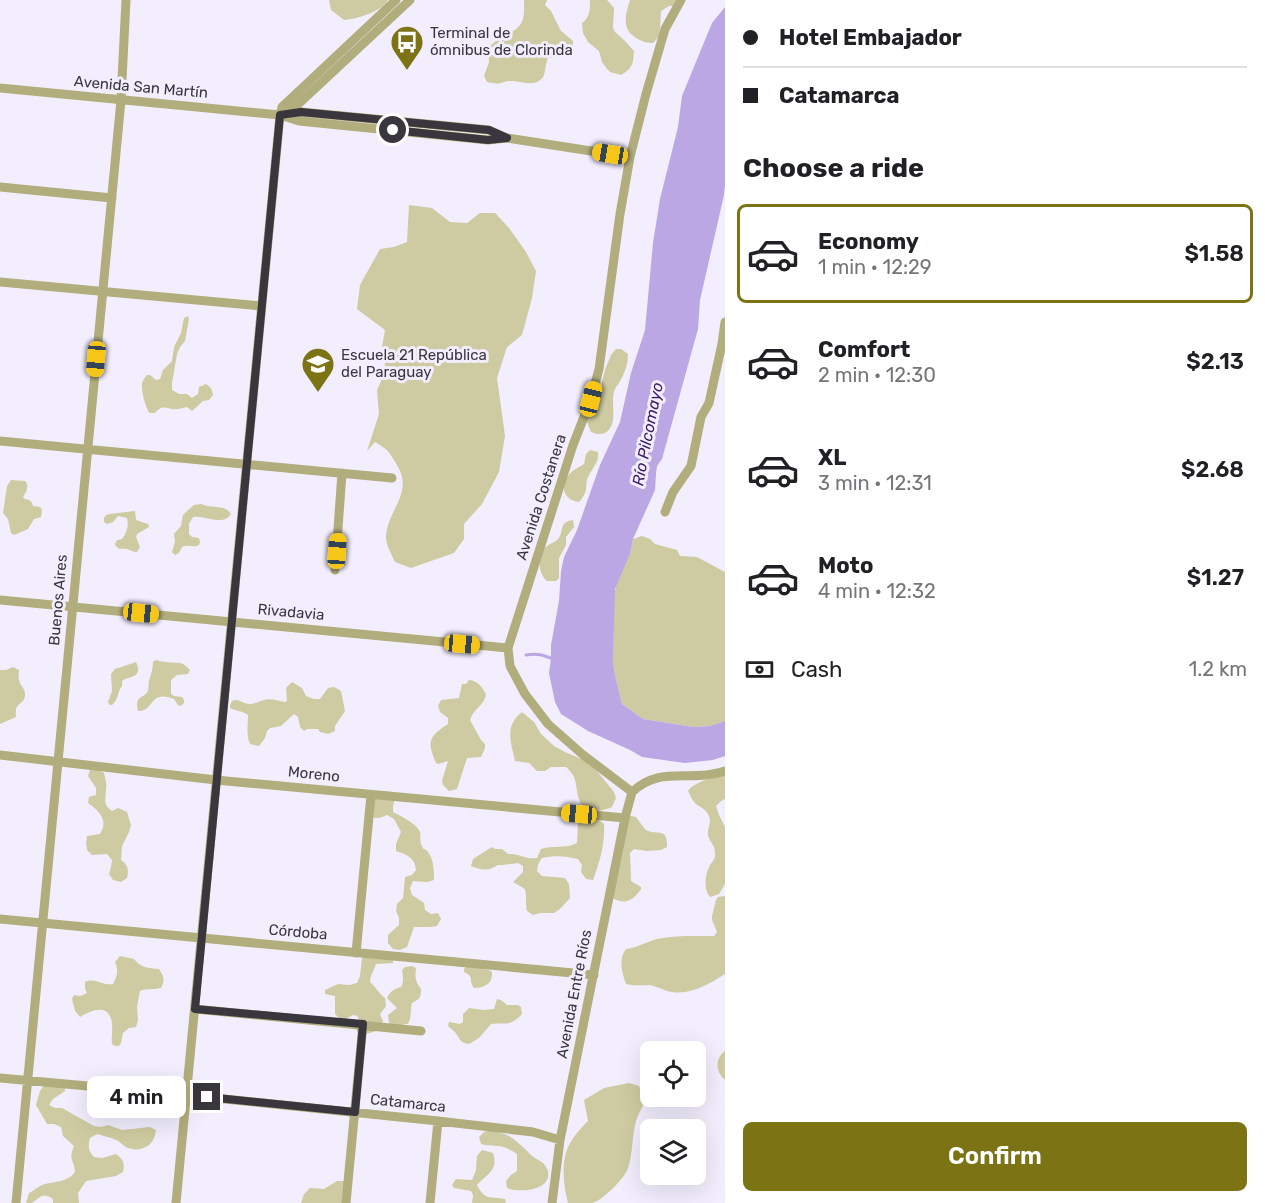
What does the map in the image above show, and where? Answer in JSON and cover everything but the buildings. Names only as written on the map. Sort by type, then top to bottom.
[{"type":"street","name":"Buenos Aires","points":[[16,1203],[121,100],[126,0]]},
{"type":"street","points":[[176,1203],[280,115],[282,107],[396,0]]},
{"type":"street","points":[[280,115],[293,109],[410,0]]},
{"type":"street","name":"Avenida Costanera","points":[[508,648],[573,445],[591,399],[599,369],[630,157],[665,29],[681,0]]},
{"type":"street","name":"Avenida San Martín","points":[[0,88],[280,115],[301,112],[489,130],[507,138],[630,157]]},
{"type":"street","points":[[0,187],[112,198]]},
{"type":"street","points":[[0,282],[261,306]]},
{"type":"street","points":[[665,512],[678,484],[691,466],[701,417],[709,403],[725,322]]},
{"type":"street","points":[[0,441],[392,478]]},
{"type":"street","points":[[335,570],[342,473]]},
{"type":"street","name":"Rivadavia","points":[[0,600],[508,648]]},
{"type":"street","points":[[508,648],[510,666],[525,694],[548,724],[582,754],[632,792],[641,784],[666,776],[705,775],[725,771]]},
{"type":"street","name":"Moreno","points":[[0,755],[216,780],[625,818]]},
{"type":"street","name":"Avenida Entre Ríos","points":[[552,1203],[560,1140],[632,792]]},
{"type":"street","points":[[356,953],[371,795]]},
{"type":"street","name":"Córdoba","points":[[0,919],[594,975]]},
{"type":"street","points":[[195,1009],[421,1031]]},
{"type":"street","points":[[346,1203],[363,1024]]},
{"type":"street","name":"Catamarca","points":[[0,1078],[438,1121],[533,1132],[560,1140]]},
{"type":"street","points":[[430,1203],[438,1121]]},
{"type":"shaded area","points":[[329,0],[388,0],[374,11],[344,20],[331,10]]},
{"type":"shaded area","points":[[524,0],[547,0],[545,5],[551,11],[561,31],[573,41],[570,55],[548,58],[543,77],[536,82],[487,82],[484,76],[489,62],[489,48],[521,24],[524,15]]},
{"type":"shaded area","points":[[590,0],[607,0],[614,8],[613,28],[634,51],[632,65],[621,75],[607,69],[599,51],[588,42],[583,33],[582,23],[588,16]]},
{"type":"shaded area","points":[[630,0],[676,0],[673,6],[661,11],[659,33],[653,43],[640,40],[629,31],[626,17]]},
{"type":"shaded area","points":[[409,205],[432,208],[450,222],[467,223],[480,213],[495,213],[526,252],[536,271],[532,298],[522,335],[507,347],[497,378],[505,436],[499,472],[482,504],[464,524],[464,539],[454,553],[411,568],[395,562],[386,539],[388,526],[402,493],[401,475],[392,457],[383,447],[375,442],[367,451],[379,414],[377,390],[386,370],[382,347],[385,330],[357,309],[360,285],[380,249],[407,242]]},
{"type":"shaded area","points":[[188,316],[185,341],[177,354],[172,390],[179,394],[187,394],[192,398],[198,394],[199,387],[206,384],[211,388],[213,395],[192,411],[187,407],[163,408],[150,413],[143,395],[143,381],[147,375],[156,380],[160,379],[163,370],[172,361],[174,347],[181,333],[184,318]]},
{"type":"shaded area","points":[[616,349],[621,349],[628,354],[627,364],[613,394],[612,424],[605,433],[596,434],[591,432],[587,422],[588,416],[602,392],[606,367]]},
{"type":"shaded area","points":[[590,450],[598,452],[597,461],[587,479],[585,494],[579,502],[574,501],[565,493],[565,480],[584,464],[586,454]]},
{"type":"shaded area","points":[[11,480],[25,481],[27,487],[23,497],[42,510],[41,517],[34,519],[28,529],[14,535],[3,513],[7,486]]},
{"type":"shaded area","points":[[201,504],[225,509],[231,514],[223,520],[193,517],[189,524],[189,534],[199,538],[199,545],[182,547],[175,555],[172,552],[175,542],[174,534],[181,526],[183,515],[194,505]]},
{"type":"shaded area","points":[[135,511],[136,520],[148,524],[149,527],[137,534],[140,547],[137,552],[119,548],[115,544],[125,534],[128,526],[127,518],[118,516],[113,522],[107,524],[104,522],[106,515]]},
{"type":"shaded area","points":[[573,520],[574,527],[566,537],[566,545],[559,558],[559,578],[556,581],[547,581],[540,569],[541,554],[547,546],[559,538],[564,524]]},
{"type":"shaded area","points":[[642,536],[655,544],[677,550],[680,556],[697,557],[725,572],[725,721],[710,726],[694,727],[643,719],[622,704],[613,660],[614,596],[617,582],[630,554],[633,539]]},
{"type":"shaded area","points":[[156,660],[182,664],[190,670],[188,674],[177,675],[171,680],[171,694],[182,697],[184,703],[181,706],[174,699],[160,697],[156,698],[147,708],[138,711],[137,702],[148,691],[153,662]]},
{"type":"shaded area","points":[[136,662],[137,673],[122,681],[116,700],[110,705],[108,702],[112,691],[111,674],[115,669]]},
{"type":"shaded area","points":[[13,667],[19,670],[20,684],[25,692],[25,698],[18,705],[16,717],[0,724],[0,670]]},
{"type":"shaded area","points":[[469,680],[479,684],[486,694],[484,701],[470,720],[485,744],[485,748],[481,757],[467,758],[457,789],[449,791],[442,781],[448,761],[436,763],[431,750],[431,740],[448,724],[448,718],[440,712],[438,706],[441,700],[459,698],[462,684],[466,684]]},
{"type":"shaded area","points":[[292,682],[302,688],[306,696],[314,699],[320,699],[328,688],[334,687],[341,691],[345,711],[335,726],[335,731],[328,734],[318,729],[304,731],[300,727],[298,717],[294,714],[281,726],[270,728],[259,746],[250,744],[248,715],[230,708],[232,701],[253,704],[272,699],[285,702],[287,701],[286,688]]},
{"type":"shaded area","points":[[522,712],[534,722],[541,734],[554,746],[586,761],[597,771],[614,792],[616,798],[612,807],[598,811],[584,807],[579,799],[574,778],[566,767],[551,767],[545,771],[537,771],[529,763],[515,761],[510,735],[516,717]]},
{"type":"shaded area","points":[[90,770],[104,773],[107,806],[112,811],[118,808],[127,812],[131,825],[122,846],[121,860],[127,866],[128,875],[121,882],[113,880],[109,874],[112,860],[107,854],[92,855],[87,850],[87,836],[100,834],[103,829],[102,816],[88,803],[89,797],[96,795],[96,788],[88,776]]},
{"type":"shaded area","points":[[725,774],[725,799],[716,806],[725,827],[725,884],[719,894],[710,897],[706,890],[706,877],[715,854],[708,835],[710,819],[707,812],[694,802],[688,791],[699,782]]},
{"type":"shaded area","points":[[377,791],[392,792],[395,798],[393,812],[418,829],[421,844],[433,862],[434,880],[413,881],[410,888],[412,895],[424,903],[425,910],[431,914],[438,913],[441,919],[437,926],[414,927],[407,947],[400,950],[393,949],[388,943],[388,935],[399,925],[396,911],[397,904],[403,898],[405,877],[412,875],[416,870],[412,859],[396,851],[401,832],[394,819],[387,815],[377,818],[369,813],[366,800]]},
{"type":"shaded area","points":[[631,816],[636,817],[646,830],[666,836],[667,847],[647,851],[634,849],[630,853],[631,881],[641,889],[632,899],[621,901],[612,898],[623,851],[618,831]]},
{"type":"shaded area","points":[[584,818],[598,819],[604,824],[602,852],[593,880],[586,879],[581,872],[582,865],[578,859],[551,856],[542,858],[538,864],[537,871],[542,876],[565,878],[569,884],[570,898],[554,913],[533,915],[527,911],[525,889],[513,882],[523,872],[523,866],[518,863],[497,865],[487,869],[471,866],[473,859],[492,847],[502,849],[508,854],[537,858],[541,849],[573,845],[577,843],[578,823]]},
{"type":"shaded area","points":[[725,896],[725,974],[706,985],[686,992],[669,991],[649,985],[626,984],[621,962],[626,949],[657,939],[714,936],[717,932],[712,916],[716,900],[718,897]]},
{"type":"shaded area","points":[[120,956],[134,959],[145,967],[159,969],[163,980],[161,988],[140,991],[136,1027],[129,1028],[123,1033],[121,1043],[115,1046],[112,1044],[112,1023],[107,1013],[99,1010],[80,1017],[75,1011],[72,999],[74,995],[81,996],[87,993],[85,982],[92,980],[113,984],[117,973],[115,962]]},
{"type":"shaded area","points":[[369,956],[393,959],[393,963],[376,964],[370,980],[385,998],[386,1006],[380,1014],[382,1025],[374,1032],[359,1034],[355,1028],[359,1019],[357,1016],[340,1019],[335,1014],[335,996],[325,994],[325,990],[338,984],[357,983],[362,958]]},
{"type":"shaded area","points":[[412,966],[416,968],[416,979],[421,989],[420,996],[412,1003],[408,1024],[404,1024],[402,1028],[393,1029],[388,1015],[397,1008],[387,998],[392,991],[401,987],[402,970]]},
{"type":"shaded area","points":[[467,966],[489,970],[492,972],[491,980],[484,986],[474,988],[470,977],[464,972]]},
{"type":"shaded area","points":[[497,999],[507,1005],[518,1005],[521,1007],[522,1014],[508,1023],[491,1024],[479,1038],[469,1044],[464,1043],[448,1026],[449,1022],[460,1024],[463,1022],[463,1014],[469,1008],[494,1009]]},
{"type":"shaded area","points":[[725,1051],[725,1080],[720,1073],[718,1062]]},
{"type":"shaded area","points":[[629,1083],[640,1088],[640,1107],[643,1107],[636,1121],[628,1168],[613,1188],[596,1202],[568,1203],[564,1162],[568,1147],[577,1132],[588,1121],[584,1100],[604,1088]]},
{"type":"shaded area","points":[[45,1084],[65,1087],[65,1091],[53,1099],[49,1105],[62,1108],[94,1126],[108,1125],[122,1130],[150,1127],[156,1130],[150,1144],[138,1149],[128,1148],[114,1139],[97,1134],[90,1138],[89,1148],[94,1157],[102,1158],[116,1154],[123,1162],[124,1169],[116,1176],[86,1181],[78,1193],[79,1203],[53,1203],[53,1199],[44,1196],[32,1203],[26,1203],[29,1193],[42,1185],[68,1178],[75,1172],[71,1157],[74,1146],[63,1136],[61,1127],[47,1124],[36,1105],[40,1091]]},
{"type":"shaded area","points":[[491,1130],[509,1136],[543,1163],[548,1171],[545,1183],[534,1189],[512,1190],[507,1188],[506,1181],[517,1171],[517,1154],[502,1147],[481,1144],[479,1137]]},
{"type":"shaded area","points":[[482,1150],[493,1153],[494,1164],[491,1171],[477,1185],[485,1196],[505,1199],[506,1203],[472,1203],[471,1191],[454,1188],[452,1185],[456,1179],[472,1180],[476,1170],[477,1156]]},
{"type":"shaded area","points":[[337,1181],[344,1181],[345,1203],[301,1203],[304,1194],[310,1188],[324,1189]]},
{"type":"water","name":"Río Pilcomayo","points":[[725,7],[724,195],[700,300],[698,329],[662,459],[657,466],[655,490],[633,539],[630,554],[615,589],[613,661],[622,704],[643,719],[694,727],[710,726],[725,721],[725,756],[713,760],[685,763],[642,757],[588,731],[561,714],[555,702],[549,673],[564,557],[577,530],[600,465],[620,422],[631,373],[645,330],[653,243],[660,199],[678,127],[682,96],[712,23]]},
{"type":"waterway","points":[[526,655],[534,654],[553,659]]},
{"type":"place","name":"Terminal de ómnibus de Clorinda","points":[[407,71]]},
{"type":"place","name":"Escuela 21 República del Paraguay","points":[[318,393]]},
{"type":"route","points":[[207,1097],[355,1112],[363,1024],[195,1009],[280,115],[301,112],[489,130],[507,138],[488,140],[393,130]]}]
